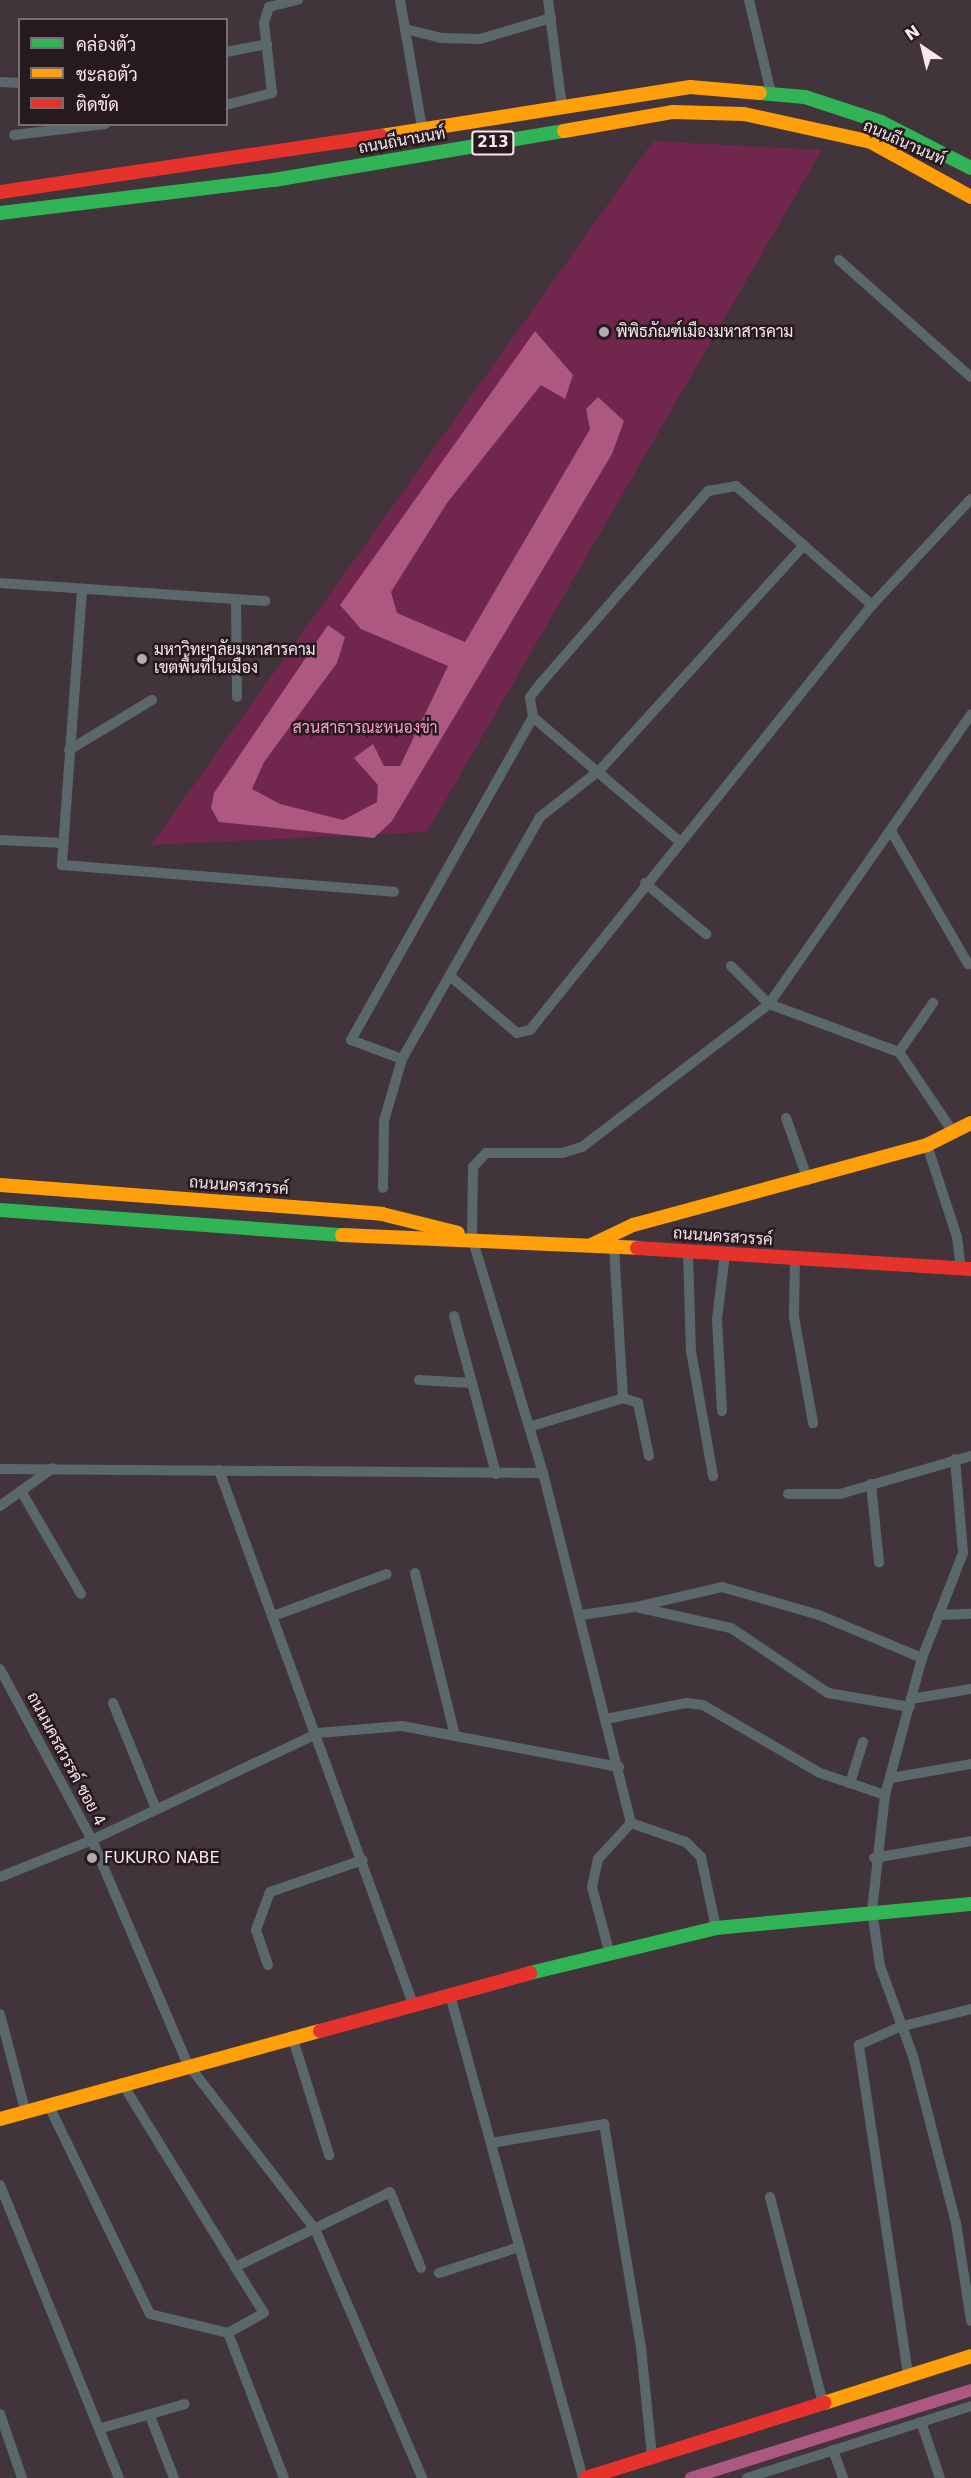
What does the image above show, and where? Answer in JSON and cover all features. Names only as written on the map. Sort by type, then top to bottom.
[{"type":"main road","name":"ถนนถีนานนท์","points":[[0,192],[271,155],[422,127],[690,87],[806,98],[881,122],[971,168]]},
{"type":"main road","name":"ถนนถีนานนท์","points":[[0,213],[274,180],[673,112],[744,114],[871,142],[971,197]]},
{"type":"main road","points":[[271,155],[274,180]]},
{"type":"main road","points":[[591,1245],[633,1225],[808,1180],[927,1145],[971,1123]]},
{"type":"main road","name":"ถนนนครสวรรค์","points":[[0,1185],[396,1216],[472,1238]]},
{"type":"main road","name":"ถนนนครสวรรค์","points":[[0,1210],[394,1240],[472,1238],[966,1269]]},
{"type":"main road","points":[[394,1240],[396,1216]]},
{"type":"main road","points":[[0,2119],[188,2063],[609,1951],[716,1928],[872,1911],[971,1904]]},
{"type":"main road","points":[[585,2478],[908,2374],[971,2356]]},
{"type":"street","points":[[228,104],[272,93],[267,44],[269,8],[298,0]]},
{"type":"street","points":[[400,0],[422,127]]},
{"type":"street","points":[[548,0],[562,106]]},
{"type":"street","points":[[749,0],[771,93]]},
{"type":"street","points":[[405,29],[480,39],[550,18]]},
{"type":"street","points":[[228,52],[267,44]]},
{"type":"street","points":[[0,82],[18,83]]},
{"type":"street","points":[[14,135],[88,126]]},
{"type":"street","points":[[839,260],[971,377]]},
{"type":"street","points":[[402,1059],[351,1040],[533,717],[530,698],[708,491],[736,486],[802,547],[872,605]]},
{"type":"street","points":[[450,976],[517,1033],[530,1030],[645,883],[872,605],[971,499]]},
{"type":"street","points":[[383,1188],[384,1122],[402,1059],[540,817],[600,770],[802,547]]},
{"type":"street","points":[[0,584],[265,601]]},
{"type":"street","points":[[82,590],[62,865],[394,892]]},
{"type":"street","points":[[236,600],[237,698]]},
{"type":"street","points":[[69,750],[152,700]]},
{"type":"street","points":[[631,1823],[581,1615],[543,1473],[472,1238],[473,1167],[478,1158],[582,1147],[769,1004],[971,714]]},
{"type":"street","points":[[533,717],[600,770],[679,841]]},
{"type":"street","points":[[891,831],[968,964]]},
{"type":"street","points":[[0,840],[63,843]]},
{"type":"street","points":[[645,883],[706,934]]},
{"type":"street","points":[[730,966],[769,1004],[899,1052],[953,1132]]},
{"type":"street","points":[[899,1052],[933,1003]]},
{"type":"street","points":[[786,1118],[808,1180]]},
{"type":"street","points":[[927,1145],[966,1269]]},
{"type":"street","points":[[614,1247],[623,1398]]},
{"type":"street","points":[[688,1251],[691,1351],[713,1476]]},
{"type":"street","points":[[722,1411],[717,1319],[725,1254]]},
{"type":"street","points":[[795,1258],[794,1317],[813,1423]]},
{"type":"street","points":[[454,1316],[496,1474]]},
{"type":"street","points":[[418,1380],[472,1383]]},
{"type":"street","points":[[529,1427],[623,1398],[638,1403],[649,1456]]},
{"type":"street","points":[[788,1494],[840,1494],[971,1456]]},
{"type":"street","points":[[955,1460],[963,1553],[922,1658],[885,1795],[874,1858],[872,1911],[880,1966],[899,2027],[913,2056],[956,2223],[971,2321]]},
{"type":"street","points":[[0,1468],[543,1473]]},
{"type":"street","points":[[0,1506],[53,1468]]},
{"type":"street","points":[[219,1470],[276,1615],[413,2004]]},
{"type":"street","points":[[871,1484],[879,1563]]},
{"type":"street","points":[[21,1491],[81,1594]]},
{"type":"street","points":[[415,1573],[454,1732]]},
{"type":"street","points":[[276,1615],[387,1574]]},
{"type":"street","points":[[581,1615],[636,1607],[722,1587],[819,1615],[922,1658]]},
{"type":"street","points":[[636,1607],[731,1628],[828,1693],[910,1703],[971,1689]]},
{"type":"street","points":[[939,1615],[971,1614]]},
{"type":"street","name":"ถนนนครสวรรค์ ซอย 4","points":[[0,1669],[92,1840],[188,2063],[315,2229],[422,2478]]},
{"type":"street","points":[[113,1703],[156,1809]]},
{"type":"street","points":[[606,1719],[686,1703],[703,1705],[820,1773],[885,1795]]},
{"type":"street","points":[[0,1877],[92,1840],[318,1733],[402,1726],[454,1732],[619,1767]]},
{"type":"street","points":[[850,1783],[863,1742]]},
{"type":"street","points":[[891,1778],[971,1764]]},
{"type":"street","points":[[631,1823],[686,1842],[701,1857],[716,1928]]},
{"type":"street","points":[[609,1951],[592,1887],[598,1859],[631,1823]]},
{"type":"street","points":[[874,1858],[971,1841]]},
{"type":"street","points":[[268,1965],[256,1930],[270,1892],[363,1860]]},
{"type":"street","points":[[450,1995],[585,2478]]},
{"type":"street","points":[[908,2374],[859,2045],[899,2027],[971,2009]]},
{"type":"street","points":[[0,2014],[25,2110]]},
{"type":"street","points":[[292,2036],[329,2155]]},
{"type":"street","points":[[48,2104],[84,2188],[150,2314],[228,2333],[264,2313],[122,2084]]},
{"type":"street","points":[[490,2143],[604,2124],[641,2348],[652,2456]]},
{"type":"street","points":[[0,2185],[102,2428],[119,2478]]},
{"type":"street","points":[[236,2267],[390,2192],[421,2268]]},
{"type":"street","points":[[770,2197],[823,2403]]},
{"type":"street","points":[[439,2273],[519,2247]]},
{"type":"street","points":[[228,2333],[284,2478]]},
{"type":"street","points":[[102,2428],[150,2416],[185,2404]]},
{"type":"street","points":[[747,2478],[971,2406]]},
{"type":"street","points":[[0,2414],[22,2478]]},
{"type":"street","points":[[150,2416],[174,2478]]},
{"type":"street","points":[[921,2422],[940,2478]]},
{"type":"street","points":[[833,2450],[843,2478]]},
{"type":"green space","name":"สวนสาธารณะหนองข่า","points":[[653,141],[822,150],[427,832],[151,845]]},
{"type":"shaded area","points":[[535,331],[573,375],[565,399],[541,385],[447,503],[391,592],[397,613],[465,642],[590,429],[586,409],[598,397],[624,421],[612,454],[392,821],[374,838],[219,822],[211,808],[214,793],[328,625],[345,637],[337,663],[264,762],[252,789],[280,804],[343,820],[377,802],[378,785],[354,758],[373,744],[384,766],[400,766],[448,666],[361,629],[340,605]]},
{"type":"waterway","points":[[691,2478],[971,2390]]},
{"type":"traffic: fast","points":[[760,93],[805,97],[881,122],[971,168]]},
{"type":"traffic: fast","points":[[0,213],[274,180],[564,131]]},
{"type":"traffic: fast","points":[[0,1210],[342,1235]]},
{"type":"traffic: fast","points":[[530,1973],[716,1928],[971,1904]]},
{"type":"traffic: slow","points":[[381,136],[690,87],[760,93]]},
{"type":"traffic: slow","points":[[564,131],[673,112],[744,114],[871,142],[971,197]]},
{"type":"traffic: slow","points":[[591,1245],[633,1225],[927,1145],[971,1123]]},
{"type":"traffic: slow","points":[[0,1185],[382,1214],[458,1233]]},
{"type":"traffic: slow","points":[[342,1235],[637,1248]]},
{"type":"traffic: slow","points":[[0,2119],[320,2031]]},
{"type":"traffic: slow","points":[[824,2403],[971,2356]]},
{"type":"traffic: jam","points":[[0,192],[381,136]]},
{"type":"traffic: jam","points":[[637,1248],[971,1269]]},
{"type":"traffic: jam","points":[[320,2031],[530,1973]]},
{"type":"traffic: jam","points":[[586,2478],[824,2403]]},
{"type":"place","name":"พิพิธภัณฑ์เมืองมหาสารคาม","points":[[604,332]]},
{"type":"place","name":"มหาวิทยาลัยมหาสารคาม เขตพื้นที่ในเมือง","points":[[142,659]]},
{"type":"place","name":"FUKURO NABE","points":[[92,1858]]}]
